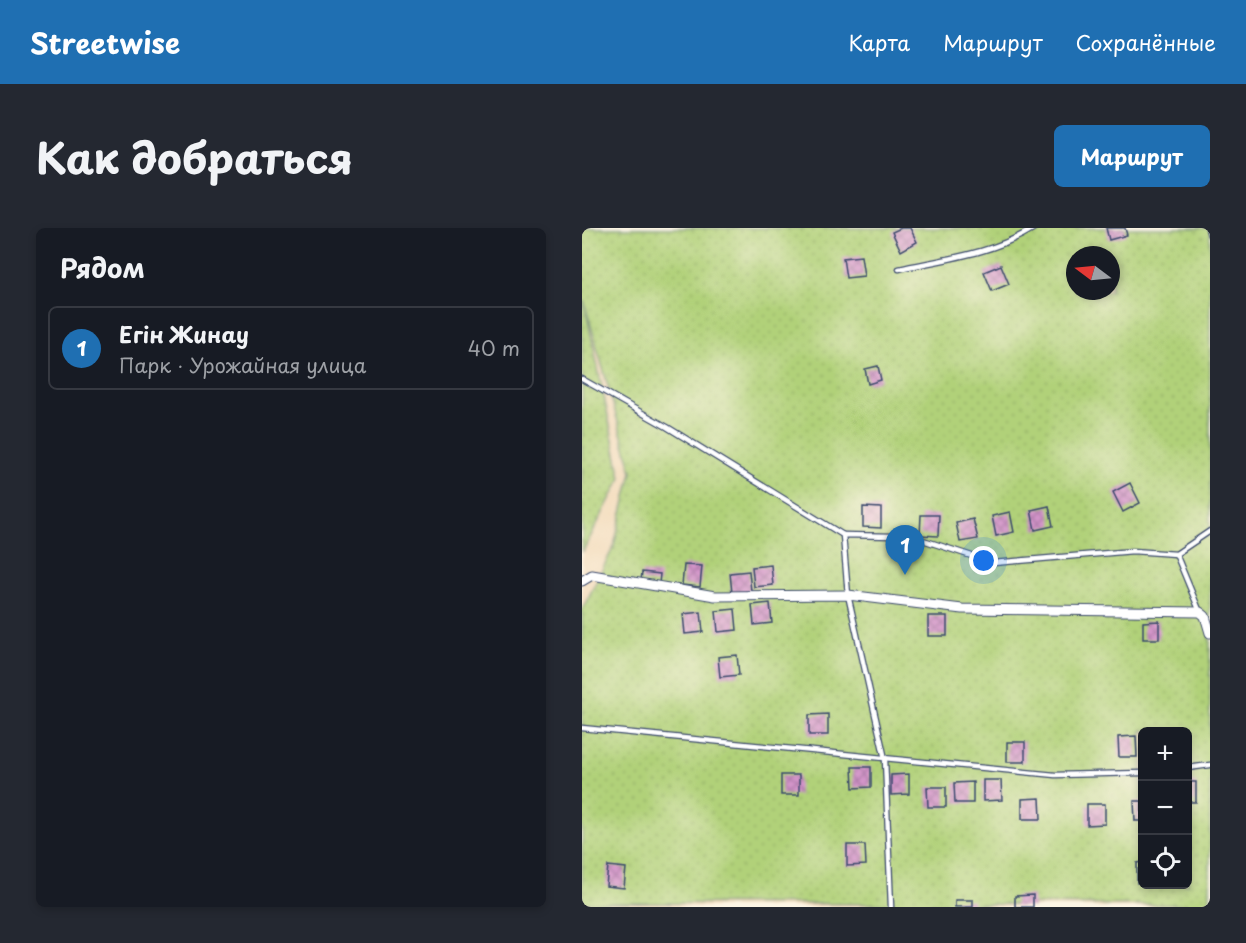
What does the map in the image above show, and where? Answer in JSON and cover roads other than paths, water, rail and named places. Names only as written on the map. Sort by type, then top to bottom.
[{"type":"street","points":[[582,581],[592,575],[715,597],[848,595],[962,609],[1200,612],[1205,616],[1210,633]]},
{"type":"lane","points":[[899,268],[990,250],[1034,228]]},
{"type":"lane","points":[[1208,228],[1210,235]]},
{"type":"lane","points":[[582,379],[677,433],[843,535],[893,536],[926,541],[993,563],[1133,551],[1176,554],[1210,531]]},
{"type":"lane","points":[[843,535],[848,595],[885,759],[891,907]]},
{"type":"lane","points":[[1176,554],[1200,612]]},
{"type":"lane","points":[[582,728],[1055,775],[1138,773]]},
{"type":"lane","points":[[1192,767],[1210,765]]},
{"type":"place","name":"Егін Жинау","points":[[905,575]]}]
